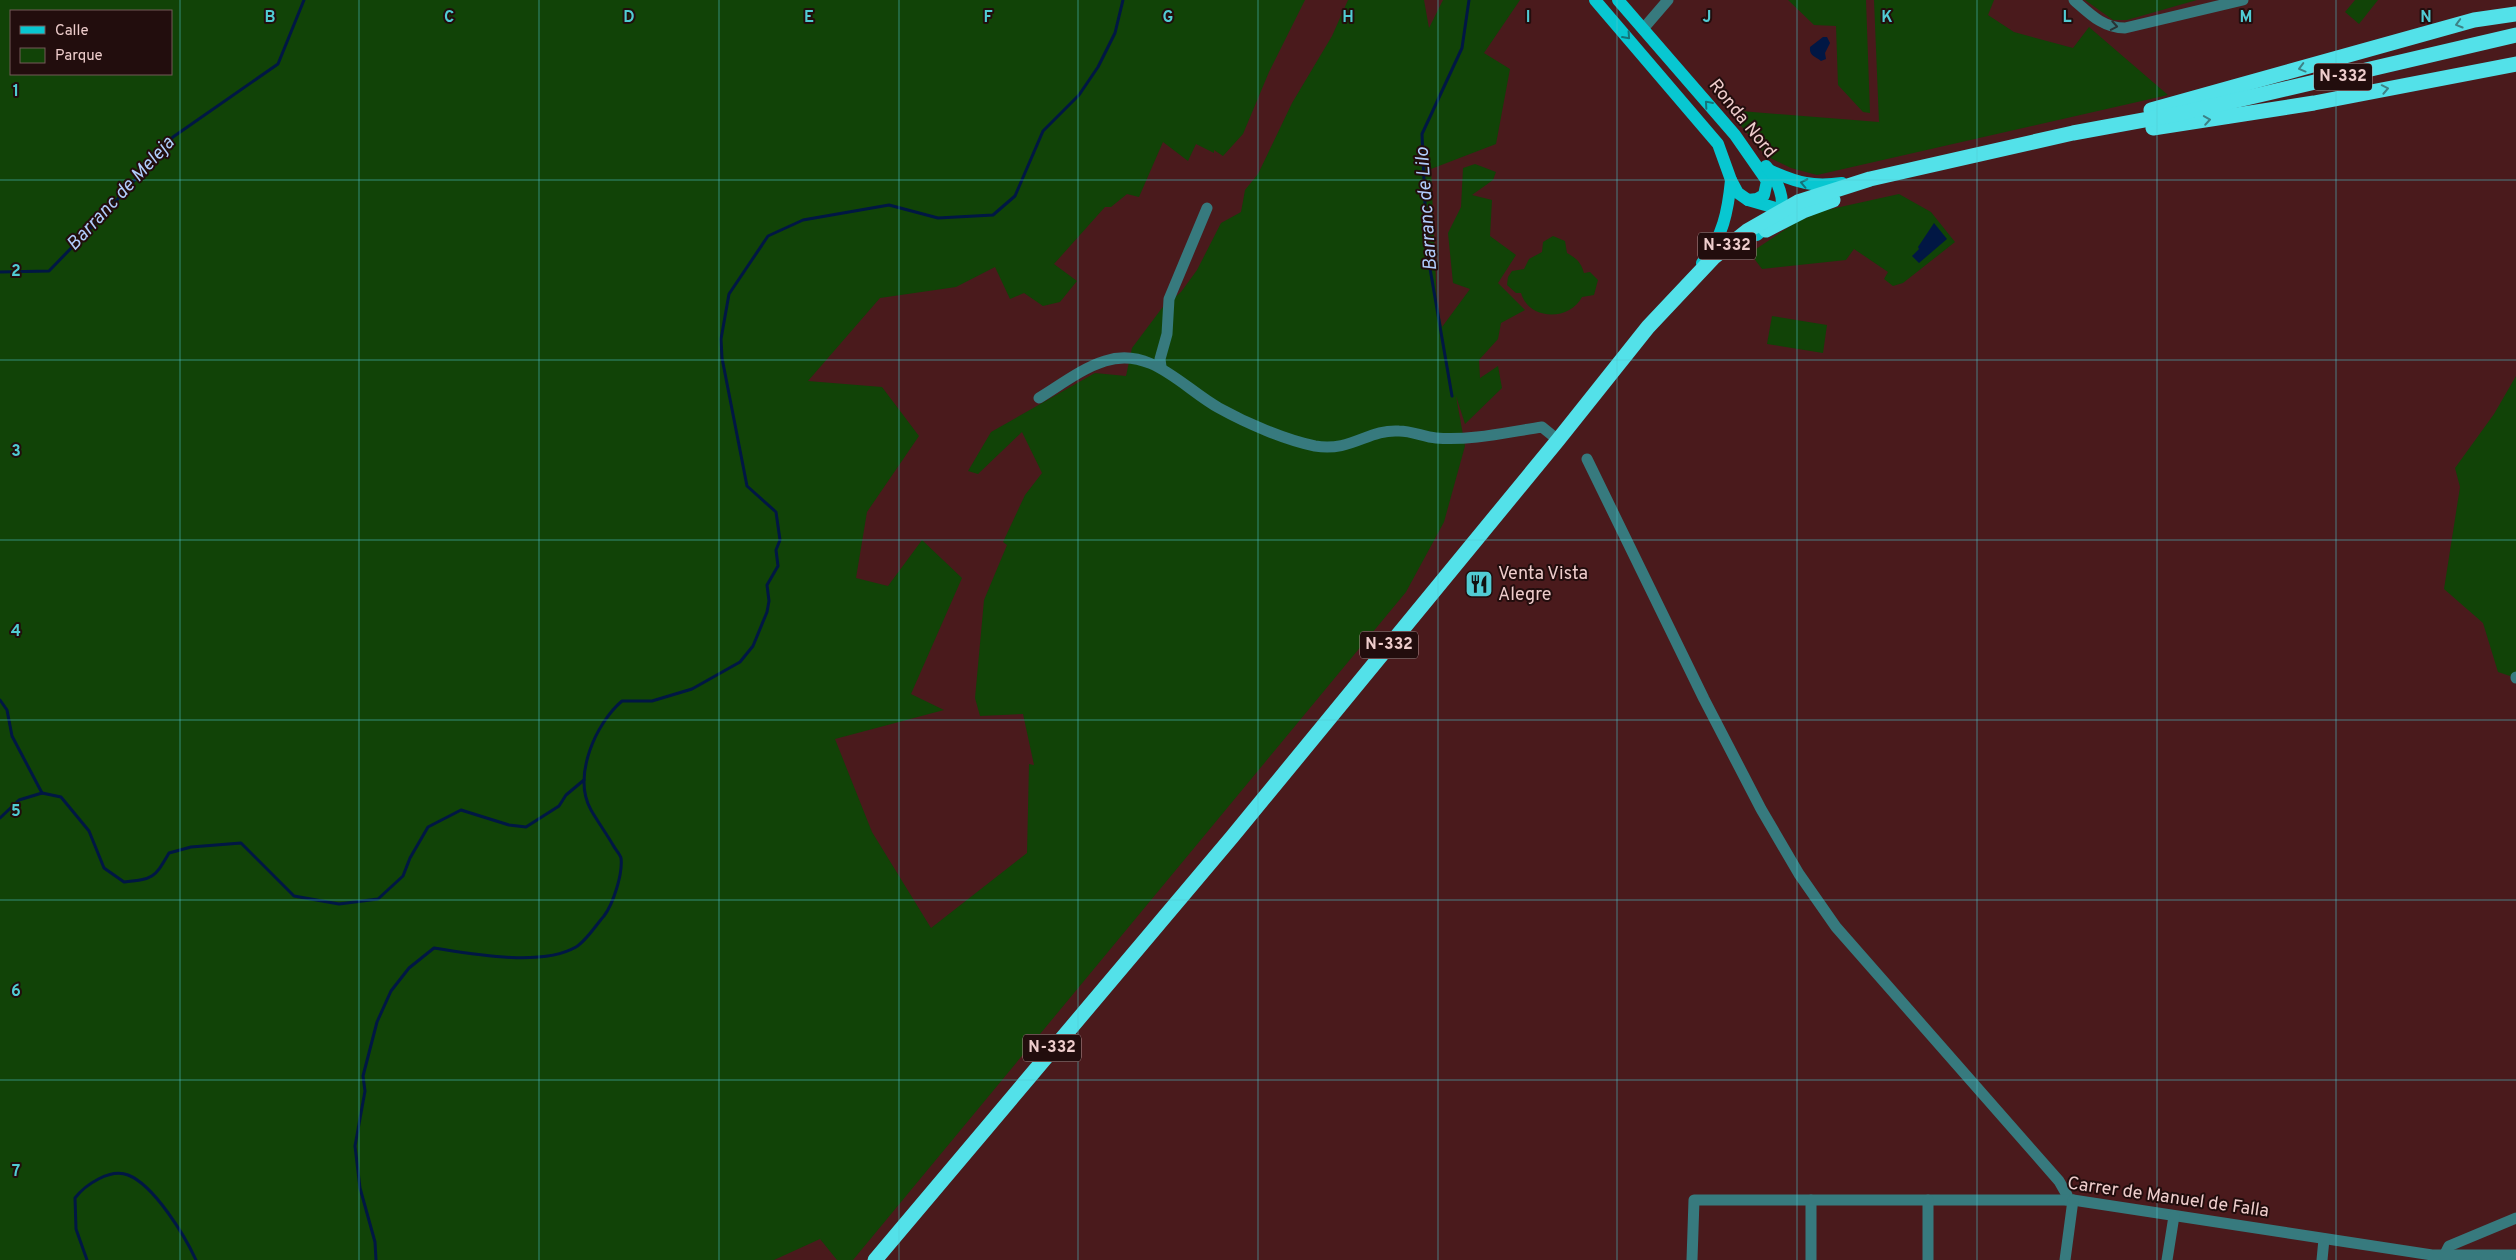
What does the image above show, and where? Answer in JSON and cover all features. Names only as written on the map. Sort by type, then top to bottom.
[{"type":"highway","points":[[2072,133],[2474,20],[2513,13]]},
{"type":"highway","name":"N-332","points":[[1570,425],[1696,287],[1757,235],[1803,211],[1893,182],[2090,138],[2182,113],[2510,37]]},
{"type":"highway","points":[[2090,138],[2314,103],[2516,64]]},
{"type":"highway","name":"N-332","points":[[875,1260],[1232,837],[1558,440],[1590,397],[1681,289],[1713,258],[1747,231],[1780,211],[1824,192],[1870,179],[2072,133],[2182,113]]},
{"type":"main road","name":"Ronda Nord","points":[[1594,0],[1718,144],[1731,180],[1738,193],[1748,200],[1757,199],[1764,195],[1767,181],[1735,135],[1618,0]]},
{"type":"main road","points":[[1749,155],[1771,171],[1803,184],[1820,186],[1870,179]]},
{"type":"main road","points":[[1757,235],[1779,215],[1780,211],[1782,199],[1771,171]]},
{"type":"main road","points":[[1681,289],[1710,254],[1721,234],[1729,208],[1731,180]]},
{"type":"main road","points":[[1748,200],[1780,211],[1803,211]]},
{"type":"street","points":[[1643,29],[1668,0]]},
{"type":"street","points":[[2074,0],[2096,19],[2115,28],[2125,28],[2243,0]]},
{"type":"street","points":[[1161,367],[1160,359],[1167,334],[1169,299],[1207,208]]},
{"type":"street","points":[[1039,398],[1105,361],[1127,358],[1161,367],[1199,396],[1220,408],[1287,438],[1312,445],[1329,448],[1347,446],[1375,435],[1398,430],[1436,438],[1476,436],[1542,427],[1558,440]]},
{"type":"street","points":[[1587,459],[1704,699],[1761,809],[1799,874],[1836,926],[2059,1181],[2067,1194],[2070,1200],[2065,1260]]},
{"type":"street","name":"Carrer de Manuel de Falla","points":[[1692,1260],[1694,1200],[2070,1200],[2324,1239],[2431,1258],[2444,1256],[2516,1255]]},
{"type":"street","points":[[1811,1200],[1811,1260]]},
{"type":"street","points":[[1928,1200],[1928,1260]]},
{"type":"street","points":[[2167,1260],[2174,1216]]},
{"type":"street","points":[[2444,1256],[2449,1246],[2516,1218]]},
{"type":"street","points":[[2322,1260],[2324,1239]]},
{"type":"green space","points":[[0,0],[1305,0],[1269,72],[1243,134],[1223,156],[1214,150],[1214,153],[1196,144],[1188,161],[1163,142],[1139,197],[1127,194],[1111,207],[1105,207],[1054,264],[1077,281],[1060,302],[1043,306],[1024,293],[1010,299],[995,267],[956,287],[880,298],[808,381],[882,387],[919,436],[867,512],[856,578],[888,586],[922,540],[962,578],[911,694],[944,710],[835,739],[872,832],[931,928],[1027,853],[1029,764],[1034,765],[1023,714],[980,716],[975,698],[984,600],[1007,545],[1003,542],[1025,495],[1042,473],[1022,432],[978,474],[968,471],[991,432],[1095,373],[1126,376],[1132,348],[1162,308],[1181,292],[1197,270],[1221,223],[1241,212],[1245,190],[1258,174],[1292,103],[1332,36],[1348,0],[1424,0],[1429,28],[1443,0],[1520,0],[1484,53],[1510,69],[1496,144],[1431,169],[1437,304],[1442,327],[1470,289],[1453,283],[1448,233],[1461,207],[1463,168],[1475,164],[1496,172],[1493,180],[1472,195],[1492,200],[1490,236],[1516,255],[1498,283],[1525,310],[1501,323],[1498,339],[1479,360],[1480,378],[1498,366],[1502,388],[1465,424],[1456,396],[1465,446],[1444,522],[1406,592],[853,1260],[837,1260],[820,1239],[774,1260],[0,1260]]},
{"type":"green space","points":[[1788,0],[1866,0],[1870,113],[1863,112],[1838,85],[1836,26],[1814,25]]},
{"type":"green space","points":[[1874,0],[1994,0],[1988,15],[2014,32],[2073,48],[2089,27],[2168,95],[1817,175],[1791,168],[1766,156],[1728,110],[1879,122]]},
{"type":"green space","points":[[2085,0],[2197,0],[2127,20],[2113,20]]},
{"type":"green space","points":[[2355,0],[2378,0],[2359,24],[2345,12]]},
{"type":"green space","points":[[1899,194],[1931,212],[1955,242],[1903,283],[1893,286],[1884,279],[1888,272],[1854,249],[1846,260],[1762,269],[1750,253],[1795,223],[1822,211]]},
{"type":"green space","points":[[1553,236],[1565,241],[1567,253],[1578,261],[1584,273],[1590,272],[1598,280],[1594,295],[1582,297],[1576,305],[1560,314],[1541,313],[1532,309],[1525,302],[1521,293],[1516,293],[1507,285],[1508,277],[1512,271],[1524,269],[1529,259],[1542,252],[1543,242]]},
{"type":"green space","points":[[1772,316],[1827,325],[1823,353],[1767,344]]},
{"type":"green space","points":[[2516,376],[2516,678],[2498,672],[2483,623],[2444,589],[2460,487],[2455,468],[2494,414]]},
{"type":"water","points":[[1823,37],[1827,37],[1830,43],[1825,53],[1826,59],[1821,61],[1811,54],[1810,47]]},
{"type":"water","points":[[1934,223],[1947,239],[1919,263],[1912,256],[1919,249],[1918,247]]},
{"type":"waterway","name":"Barranc de Meleja","points":[[0,272],[49,271],[108,210],[173,137],[278,64],[304,0]]},
{"type":"waterway","points":[[376,1260],[375,1242],[360,1188],[355,1146],[365,1091],[363,1076],[377,1022],[391,991],[409,968],[434,948],[486,956],[526,958],[561,953],[576,947],[583,941],[604,916],[611,904],[617,889],[621,865],[620,856],[591,810],[586,796],[584,782],[586,766],[596,736],[612,711],[622,701],[652,701],[692,689],[740,662],[753,646],[767,612],[769,601],[767,585],[778,566],[776,550],[780,540],[776,512],[747,486],[722,358],[721,339],[729,294],[768,236],[803,220],[889,205],[938,218],[993,215],[1015,196],[1043,131],[1079,95],[1098,67],[1115,33],[1123,0]]},
{"type":"waterway","name":"Barranc de Lilo","points":[[1452,396],[1427,251],[1422,134],[1462,48],[1469,0]]},
{"type":"waterway","points":[[0,700],[7,710],[12,736],[42,793]]},
{"type":"waterway","points":[[0,818],[19,800],[42,793],[61,797],[89,831],[104,868],[124,882],[141,880],[152,876],[160,868],[169,853],[191,847],[241,843],[294,896],[339,904],[378,899],[403,876],[410,858],[428,827],[461,810],[509,825],[526,827],[559,806],[566,795],[584,780]]},
{"type":"waterway","points":[[87,1260],[76,1229],[75,1198],[98,1179],[121,1173],[138,1181],[158,1200],[177,1225],[196,1260]]},
{"type":"place","name":"Venta Vista Alegre","points":[[1479,584]]}]
